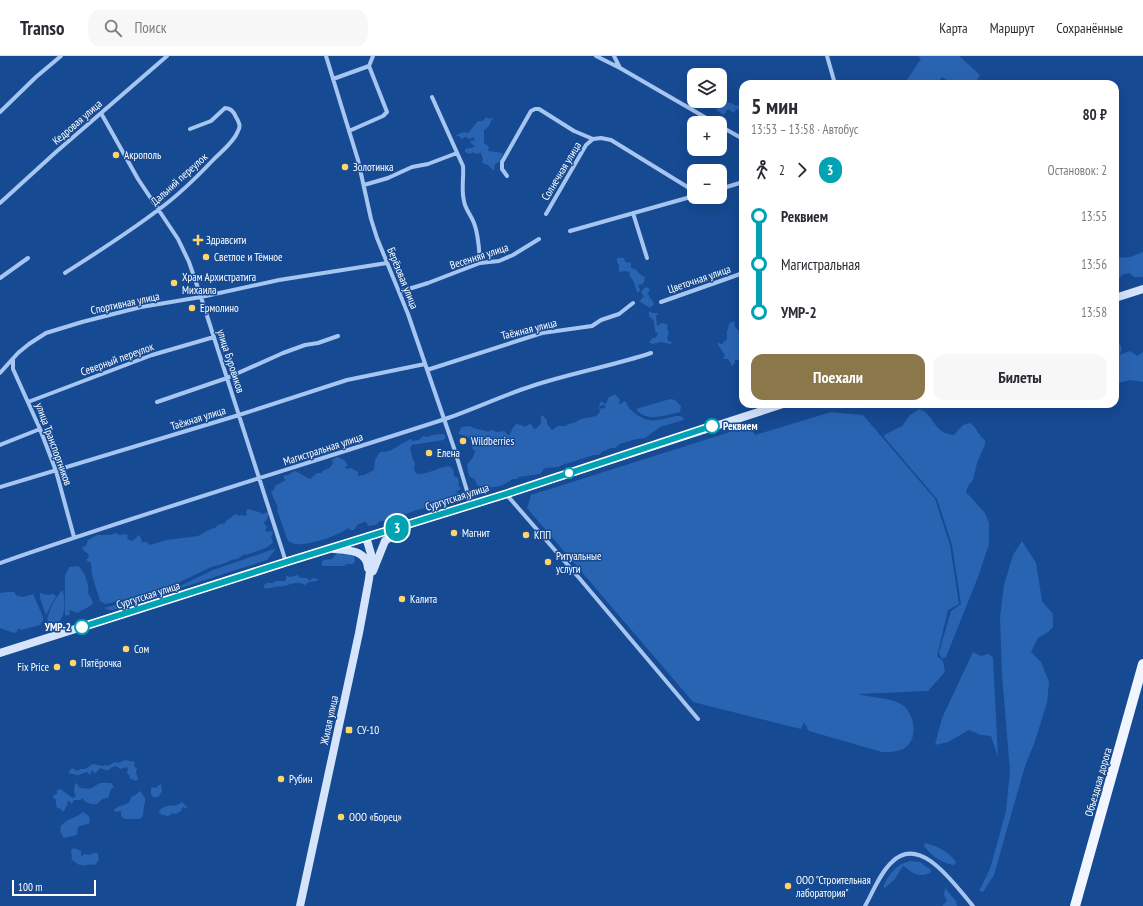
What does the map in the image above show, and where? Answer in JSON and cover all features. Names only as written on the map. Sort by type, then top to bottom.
[{"type":"main road","points":[[1119,297],[1143,289]]},
{"type":"main road","name":"Сургутская улица","points":[[0,653],[506,494],[770,408]]},
{"type":"main road","points":[[370,579],[385,541],[408,524]]},
{"type":"main road","name":"Жилая улица","points":[[300,906],[370,579],[371,554],[366,538]]},
{"type":"main road","points":[[328,549],[349,550],[361,554],[368,564],[370,579]]},
{"type":"main road","name":"Объездная дорога","points":[[1075,906],[1143,664]]},
{"type":"street","points":[[0,112],[36,77],[61,56]]},
{"type":"street","name":"Кедровая улица","points":[[0,203],[167,56]]},
{"type":"street","name":"Берёзовая улица","points":[[326,56],[349,131],[364,186],[371,219],[408,314],[472,504]]},
{"type":"street","points":[[349,131],[383,116],[387,112],[369,66],[373,56]]},
{"type":"street","points":[[596,56],[620,68],[703,116]]},
{"type":"street","points":[[614,56],[620,68]]},
{"type":"street","points":[[827,56],[834,80]]},
{"type":"street","points":[[333,79],[369,66]]},
{"type":"street","points":[[432,97],[463,166],[464,202],[478,237],[480,263]]},
{"type":"street","name":"Дальний переулок","points":[[65,273],[159,210],[179,193],[224,149],[235,136],[240,126],[239,121],[231,110],[225,108],[211,121],[190,129]]},
{"type":"street","points":[[506,176],[502,169],[502,162],[531,111],[538,109],[574,131],[593,139],[601,138],[610,140],[687,188]]},
{"type":"street","name":"улица Буровиков","points":[[101,113],[138,179],[184,251],[201,297],[286,562]]},
{"type":"street","points":[[727,130],[739,137]]},
{"type":"street","name":"Солнечная улица","points":[[546,214],[586,145],[593,139]]},
{"type":"street","points":[[364,186],[388,178],[412,167],[428,164],[457,153]]},
{"type":"street","points":[[727,187],[739,184]]},
{"type":"street","points":[[570,231],[687,198]]},
{"type":"street","points":[[633,213],[647,258]]},
{"type":"street","name":"Весенняя улица","points":[[399,292],[428,283],[480,263],[499,261],[539,239]]},
{"type":"street","points":[[0,278],[28,258]]},
{"type":"street","name":"Спортивная улица","points":[[0,373],[29,344],[46,333],[56,329],[141,307],[201,297],[279,280],[387,263]]},
{"type":"street","name":"Цветочная улица","points":[[661,302],[739,274]]},
{"type":"street","name":"Таёжная улица","points":[[427,370],[542,333],[592,326],[601,320],[618,314],[633,303]]},
{"type":"street","points":[[157,402],[227,378],[283,353],[338,336]]},
{"type":"street","name":"Северный переулок","points":[[28,402],[152,355],[214,337]]},
{"type":"street","name":"Магистральная улица","points":[[0,563],[74,537],[444,419],[531,386],[651,353]]},
{"type":"street","name":"улица Транспортников","points":[[13,359],[13,369],[40,429],[56,471],[74,537]]},
{"type":"street","name":"Таёжная улица","points":[[0,487],[239,415],[347,380],[425,364]]},
{"type":"street","points":[[0,445],[40,429]]},
{"type":"street","points":[[506,494],[698,719]]},
{"type":"street","points":[[865,906],[889,865],[898,857],[911,854],[923,856],[934,863],[973,906]]},
{"type":"shaded area","points":[[918,56],[959,56],[980,75],[977,79],[978,80],[947,80],[942,77],[940,80],[907,80],[921,59]]},
{"type":"shaded area","points":[[727,103],[739,106],[739,110],[736,109],[734,113],[728,109],[724,115],[716,110],[717,108],[727,108]]},
{"type":"shaded area","points":[[486,117],[489,119],[494,117],[489,126],[484,130],[484,143],[489,147],[488,151],[503,153],[500,161],[495,164],[494,171],[488,165],[482,163],[483,159],[481,153],[476,154],[473,152],[470,154],[465,152],[465,149],[475,147],[470,142],[472,140],[475,141],[474,137],[470,139],[465,137],[462,139],[459,136],[456,136],[465,132],[468,133],[478,121],[483,121]]},
{"type":"shaded area","points":[[1143,252],[1143,277],[1134,277],[1129,273],[1122,275],[1119,278],[1119,257]]},
{"type":"shaded area","points":[[617,258],[625,258],[624,260],[627,263],[629,262],[631,264],[631,268],[636,269],[645,277],[644,282],[638,285],[640,290],[639,292],[637,292],[633,280],[629,275],[630,272],[619,272]]},
{"type":"shaded area","points":[[648,287],[650,290],[647,294],[654,304],[650,308],[639,301],[642,297],[645,298],[641,292],[644,288]]},
{"type":"shaded area","points":[[649,311],[652,313],[658,313],[656,316],[657,326],[662,323],[668,325],[667,328],[669,333],[667,337],[668,341],[672,342],[671,344],[661,342],[652,344],[649,342],[658,334],[655,331],[654,321],[649,316]]},
{"type":"shaded area","points":[[735,322],[735,326],[739,331],[739,359],[735,360],[735,363],[732,366],[728,359],[723,359],[725,355],[718,345],[718,343],[722,344],[727,339],[729,323]]},
{"type":"shaded area","points":[[1119,342],[1122,349],[1119,355]]},
{"type":"shaded area","points":[[1130,351],[1137,356],[1143,352],[1143,382],[1130,380],[1119,383],[1119,355]]},
{"type":"shaded area","points":[[615,394],[620,400],[620,405],[624,401],[626,402],[631,410],[643,418],[657,420],[680,416],[684,418],[683,420],[660,427],[645,438],[619,444],[615,448],[611,448],[599,455],[594,455],[558,467],[545,468],[540,474],[512,479],[501,486],[478,486],[474,479],[469,476],[467,465],[473,458],[475,451],[472,448],[473,444],[470,442],[471,440],[467,436],[458,434],[462,427],[470,426],[488,432],[492,430],[497,432],[504,431],[510,435],[516,424],[525,427],[529,424],[536,429],[541,423],[542,415],[547,420],[547,424],[552,430],[558,426],[566,426],[581,419],[596,416],[600,412],[599,407],[602,409],[606,407],[604,405],[599,406],[601,401],[605,404],[608,398]]},
{"type":"shaded area","points":[[670,399],[675,400],[681,406],[680,412],[651,417],[645,416],[636,409]]},
{"type":"shaded area","points":[[919,409],[924,411],[942,431],[947,434],[954,435],[963,425],[970,423],[985,440],[973,480],[968,486],[966,492],[985,513],[989,523],[989,544],[978,577],[946,657],[943,659],[939,652],[951,611],[961,604],[952,545],[937,499],[884,435],[902,426],[910,415]]},
{"type":"shaded area","points":[[831,412],[863,415],[935,499],[950,545],[959,604],[948,610],[937,656],[943,661],[945,672],[928,691],[858,694],[896,702],[901,704],[909,713],[912,718],[914,731],[913,737],[904,749],[898,751],[882,752],[809,731],[804,722],[801,729],[693,702],[527,508],[531,495],[749,426],[755,435]]},
{"type":"shaded area","points":[[442,434],[445,435],[444,440],[412,445],[410,448],[415,463],[414,470],[417,474],[419,474],[450,467],[454,472],[454,476],[458,478],[458,484],[461,489],[455,492],[459,493],[457,496],[431,507],[417,510],[387,521],[380,521],[376,525],[368,526],[366,522],[358,524],[354,530],[350,530],[348,528],[338,534],[316,542],[295,544],[288,541],[277,510],[278,508],[271,492],[274,490],[275,486],[286,480],[283,477],[284,476],[295,471],[310,479],[317,473],[321,473],[330,468],[333,463],[332,460],[337,457],[344,460],[348,465],[345,467],[346,469],[351,468],[358,472],[358,476],[364,475],[374,470],[375,460],[380,452],[392,450],[410,439],[412,441],[419,440],[423,436],[427,437]]},
{"type":"shaded area","points":[[247,509],[262,514],[268,512],[269,514],[266,521],[263,522],[267,527],[265,530],[267,532],[272,531],[273,534],[271,536],[273,542],[262,550],[247,555],[245,554],[227,563],[209,568],[173,586],[171,585],[111,603],[105,604],[100,601],[92,575],[91,563],[86,560],[89,557],[88,554],[82,548],[86,545],[88,540],[97,535],[111,535],[115,533],[120,535],[126,534],[128,536],[127,539],[132,541],[138,535],[140,536],[142,542],[147,542],[150,545],[166,540],[198,536],[215,528],[219,524],[224,524],[236,514],[239,516],[246,516]]},
{"type":"shaded area","points":[[1022,541],[1036,563],[1042,601],[1053,614],[1053,627],[1038,638],[1031,652],[1041,662],[1049,682],[1047,703],[1034,744],[1025,766],[994,875],[983,892],[979,891],[990,869],[1006,811],[1010,771],[1002,675],[1000,617],[1004,585],[1013,555]]},
{"type":"shaded area","points":[[274,549],[275,550],[267,560],[113,610],[104,608],[176,588],[213,570]]},
{"type":"shaded area","points":[[338,553],[344,555],[344,553],[354,555],[355,561],[353,564],[347,564],[344,566],[321,565],[323,560],[332,559]]},
{"type":"shaded area","points":[[78,566],[86,578],[88,593],[93,603],[78,613],[69,610],[70,614],[66,616],[65,576],[69,567]]},
{"type":"shaded area","points":[[297,575],[301,578],[307,578],[309,581],[313,578],[318,579],[317,581],[309,582],[305,585],[296,583],[264,588],[264,585],[267,583],[285,581],[286,576],[291,577]]},
{"type":"shaded area","points":[[63,590],[64,610],[62,618],[59,621],[50,624],[47,619],[50,611],[55,600]]},
{"type":"shaded area","points":[[14,592],[17,596],[23,597],[33,594],[43,617],[43,621],[40,625],[21,630],[19,628],[17,630],[18,631],[14,633],[0,628],[0,593]]},
{"type":"shaded area","points":[[40,593],[48,595],[53,594],[56,596],[46,615],[40,598]]},
{"type":"shaded area","points":[[973,652],[981,656],[989,654],[993,658],[998,757],[991,736],[981,735],[969,730],[948,742],[935,745],[942,718]]},
{"type":"shaded area","points":[[125,760],[135,762],[134,766],[137,769],[136,772],[138,779],[136,781],[129,778],[130,776],[127,773],[127,767],[120,769],[116,766],[108,770],[100,768],[95,774],[92,770],[90,775],[87,772],[78,775],[68,773],[72,768],[77,771],[85,769],[93,764],[107,766],[115,762],[118,763]]},
{"type":"shaded area","points":[[75,783],[80,788],[87,789],[99,783],[111,783],[114,787],[111,789],[108,798],[102,799],[97,804],[89,803],[83,798],[80,800],[74,800],[72,804],[69,801],[67,802],[68,804],[65,810],[62,812],[61,809],[57,808],[56,800],[53,795],[57,794],[57,790],[60,789],[73,798],[76,796],[74,792]]},
{"type":"shaded area","points":[[161,784],[162,791],[159,796],[154,798],[151,794],[151,788],[155,788]]},
{"type":"shaded area","points":[[140,791],[145,798],[145,804],[143,816],[140,819],[125,819],[121,816],[121,811],[115,812],[114,810],[116,808],[126,804],[131,797]]},
{"type":"shaded area","points":[[182,802],[187,809],[183,807],[181,811],[176,814],[173,813],[168,816],[159,814],[162,808],[170,805],[173,806]]},
{"type":"shaded area","points":[[83,812],[89,816],[90,823],[78,827],[77,835],[64,838],[60,831],[60,827],[66,821]]},
{"type":"shaded area","points":[[925,843],[938,847],[946,852],[956,862],[954,865],[941,861],[930,853],[924,846]]},
{"type":"shaded area","points":[[74,848],[81,851],[81,856],[85,854],[90,855],[93,853],[98,853],[99,860],[95,865],[81,865],[71,859],[71,850]]},
{"type":"shaded area","points":[[910,861],[920,862],[931,870],[930,873],[919,875],[903,866],[894,880],[885,888],[883,887],[897,867]]},
{"type":"shaded area","points":[[945,888],[956,901],[957,906],[942,906],[947,901],[944,895]]},
{"type":"bus line","name":"3","points":[[82,627],[506,494],[712,426]]},
{"type":"place","name":"Акрополь","points":[[116,155]]},
{"type":"place","name":"Золотинка","points":[[345,167]]},
{"type":"place","name":"Здравсити","points":[[198,240]]},
{"type":"place","name":"Светлое и Тёмное","points":[[206,257]]},
{"type":"place","name":"Храм Архистратига Михаила","points":[[174,283]]},
{"type":"place","name":"Ермолино","points":[[192,308]]},
{"type":"place","name":"Реквием","points":[[712,426]]},
{"type":"place","name":"Wildberries","points":[[463,441]]},
{"type":"place","name":"Елена","points":[[429,453]]},
{"type":"place","name":"Магнит","points":[[454,533]]},
{"type":"place","name":"КПП","points":[[526,535]]},
{"type":"place","name":"Ритуальные услуги","points":[[548,562]]},
{"type":"place","name":"Калита","points":[[402,599]]},
{"type":"place","name":"УМР-2","points":[[82,627]]},
{"type":"place","name":"Сом","points":[[126,649]]},
{"type":"place","name":"Пятёрочка","points":[[73,663]]},
{"type":"place","name":"Fix Price","points":[[57,667]]},
{"type":"place","name":"СУ-10","points":[[349,730]]},
{"type":"place","name":"Рубин","points":[[281,779]]},
{"type":"place","name":"ООО «Борец»","points":[[341,817]]},
{"type":"place","name":"ООО \"Строительная лаборатория\"","points":[[788,886]]}]
